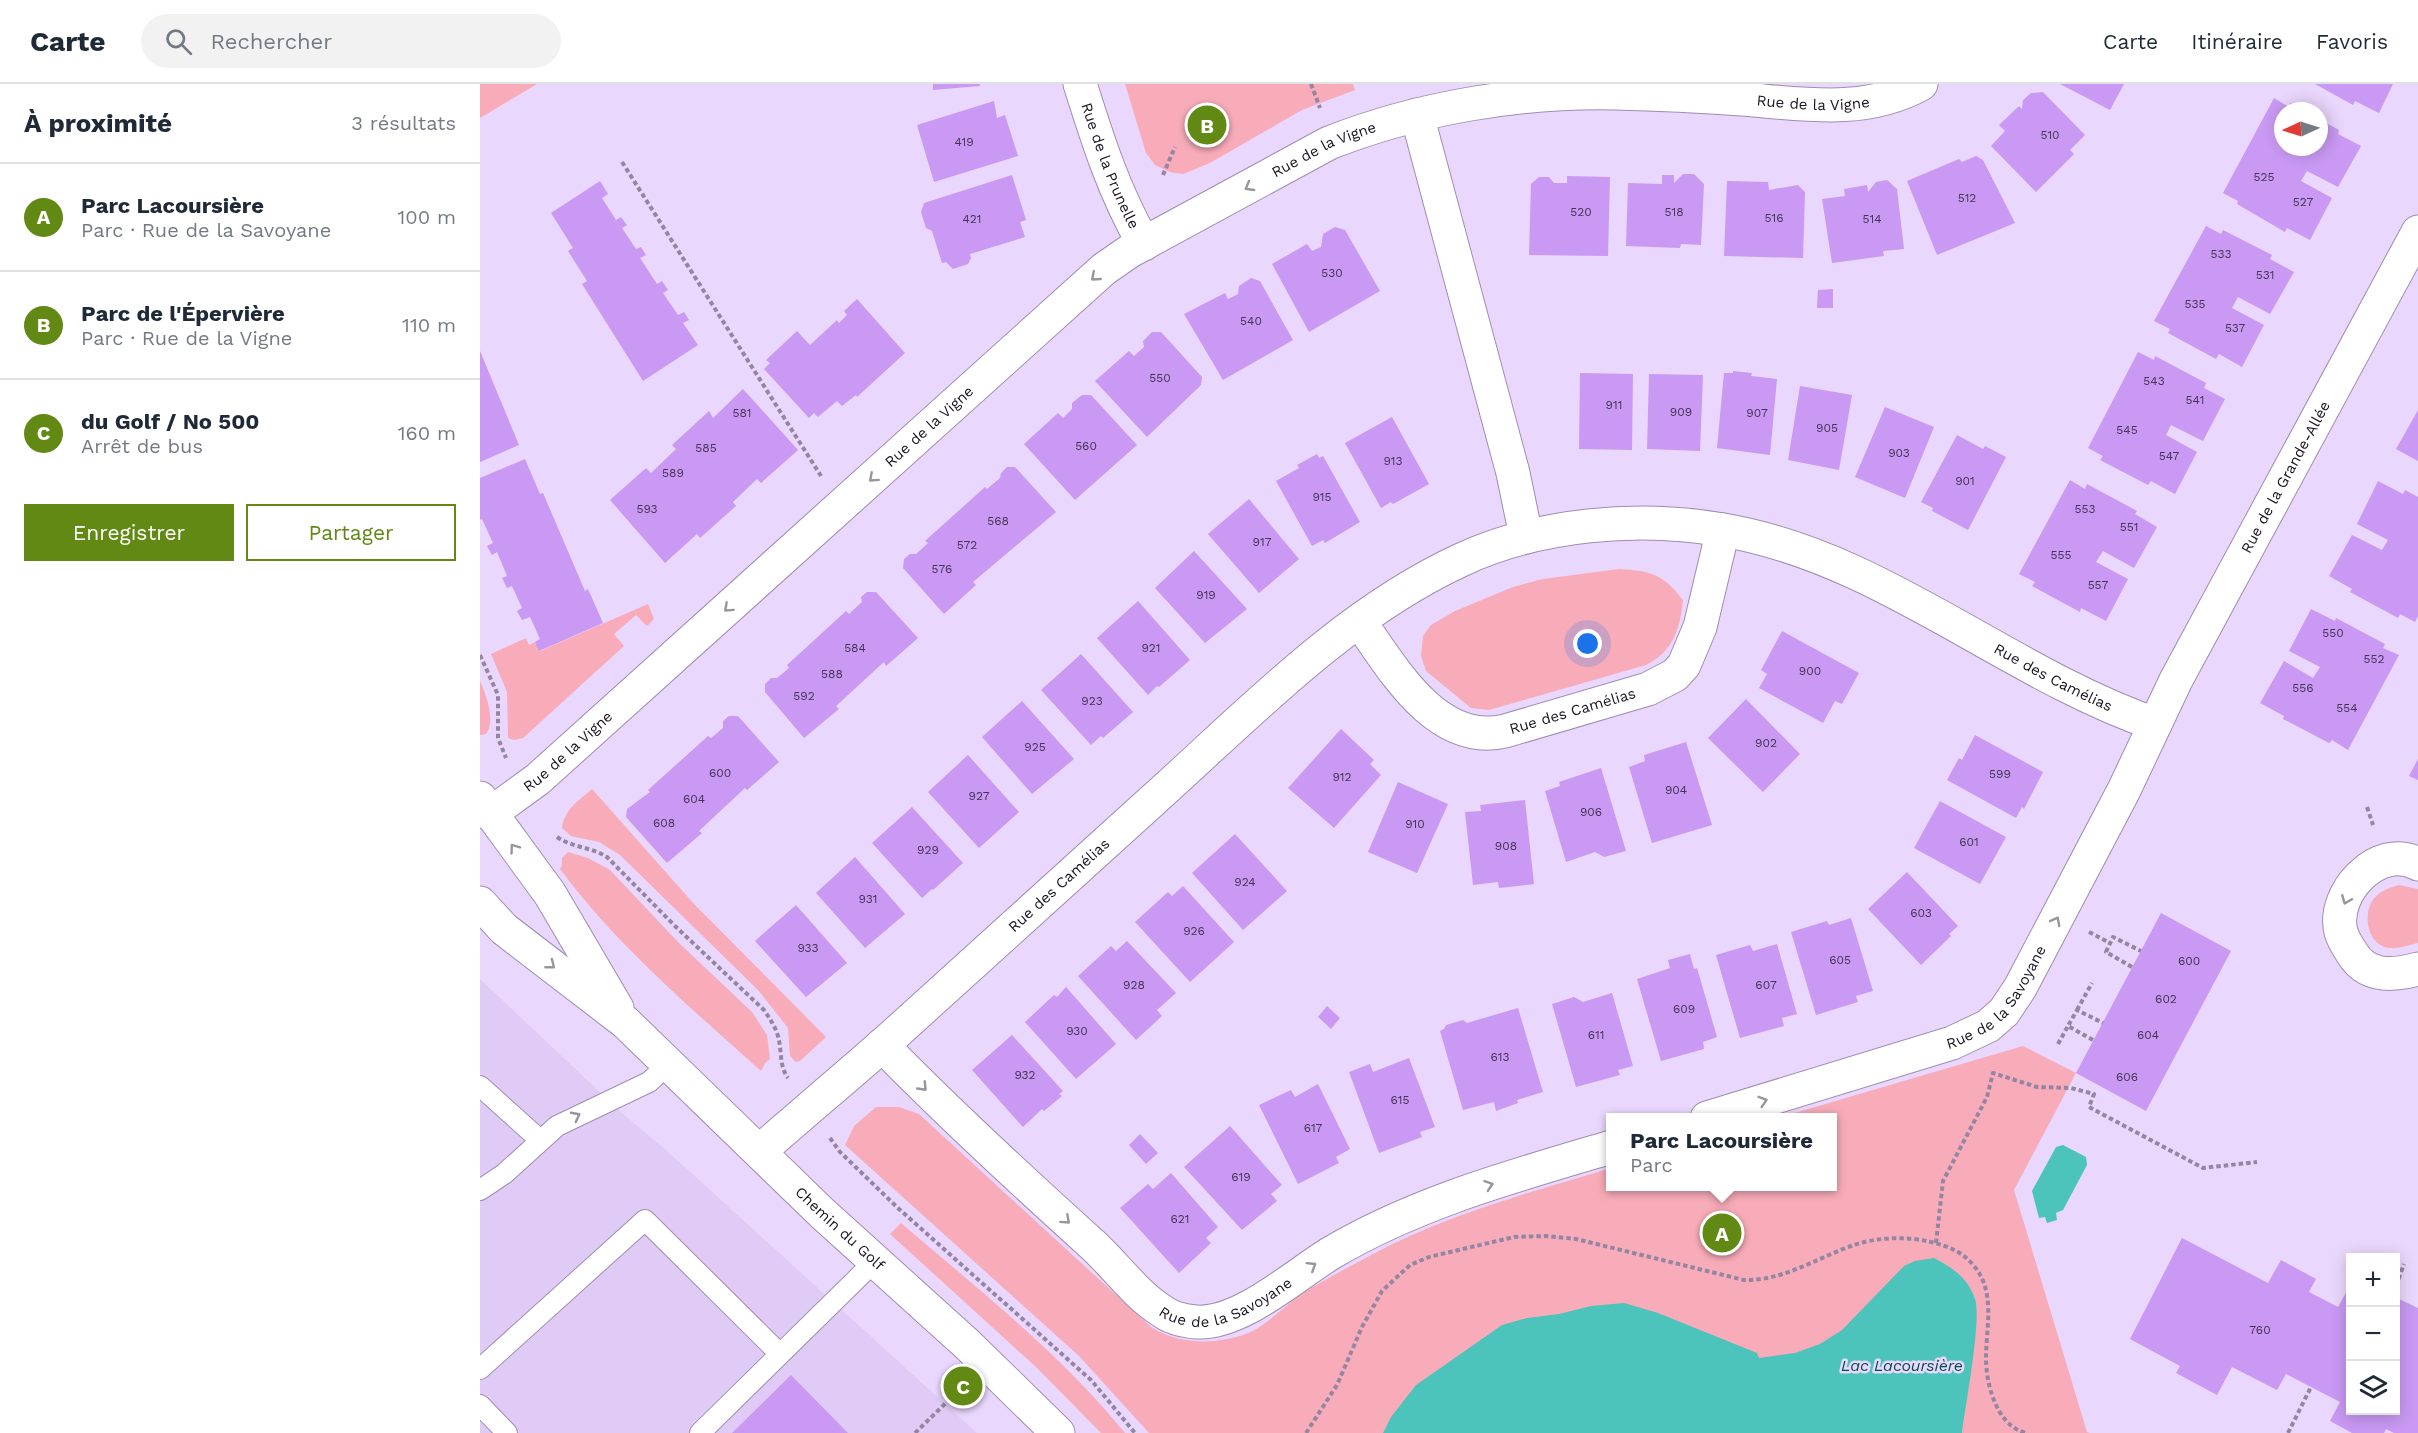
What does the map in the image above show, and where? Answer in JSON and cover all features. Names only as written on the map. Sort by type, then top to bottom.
[{"type":"street","name":"Rue de la Prunelle","points":[[1080,84],[1111,179],[1144,244]]},
{"type":"street","name":"Rue de la Vigne","points":[[485,806],[538,779],[1116,260],[1329,143],[1356,132],[1417,115],[1512,99],[1612,93],[1840,106],[1878,100],[1921,84]]},
{"type":"street","points":[[1417,115],[1513,474],[1526,536]]},
{"type":"street","name":"Rue de la Grande-Allée","points":[[2155,723],[2418,232]]},
{"type":"street","name":"Rue des Camélias","points":[[760,1151],[882,1046],[1293,674],[1407,588],[1464,558],[1526,536],[1559,530],[1623,525],[1684,525],[1723,530],[1809,552],[1855,571],[2094,700],[2155,723]]},
{"type":"street","name":"Rue des Camélias","points":[[1360,622],[1411,690],[1444,720],[1474,733],[1491,734],[1505,731],[1647,689],[1675,675],[1684,665],[1700,627],[1723,530]]},
{"type":"street","name":"Rue de la Savoyane","points":[[1723,1113],[1952,1043],[1988,1026],[2004,1012],[2025,980],[2124,790],[2155,723]]},
{"type":"street","name":"Chemin du Golf","points":[[485,806],[550,894],[625,1022]]},
{"type":"street","points":[[2418,864],[2399,858],[2371,865],[2350,890],[2341,916],[2341,932],[2355,958],[2374,973],[2386,974],[2418,969]]},
{"type":"street","name":"Chemin du Golf","points":[[480,903],[504,929],[625,1022],[875,1261],[968,1345],[1058,1433]]},
{"type":"street","name":"Rue de la Savoyane","points":[[882,1046],[952,1116],[1097,1248],[1149,1300],[1163,1312],[1198,1322],[1218,1321],[1254,1305],[1333,1252],[1411,1215],[1515,1175],[1606,1148]]},
{"type":"lane","points":[[480,1190],[504,1174],[556,1126],[649,1082],[669,1064]]},
{"type":"lane","points":[[480,1086],[540,1140]]},
{"type":"lane","points":[[480,1369],[645,1220],[780,1354]]},
{"type":"lane","points":[[700,1433],[875,1261]]},
{"type":"lane","points":[[480,1405],[507,1433]]},
{"type":"path","points":[[1311,84],[1320,108]]},
{"type":"path","points":[[1163,175],[1175,147]]},
{"type":"path","points":[[622,162],[821,475]]},
{"type":"path","points":[[480,656],[498,695],[499,744]]},
{"type":"path","points":[[553,832],[567,843],[596,850],[607,857],[676,927],[764,1010],[778,1037],[784,1072]]},
{"type":"path","points":[[2085,929],[2110,943]]},
{"type":"path","points":[[2132,967],[2106,952],[2113,937],[2141,951]]},
{"type":"path","points":[[2058,1044],[2092,983]]},
{"type":"path","points":[[2077,1010],[2103,1023]]},
{"type":"path","points":[[2068,1026],[2093,1040]]},
{"type":"path","points":[[1936,1243],[1943,1181],[1987,1097],[1994,1073],[2037,1087],[2071,1088],[2094,1094],[2089,1107],[2203,1168],[2257,1162]]},
{"type":"path","points":[[840,1152],[899,1209],[1091,1380],[1135,1433]]},
{"type":"path","points":[[1306,1433],[1337,1385],[1362,1327],[1382,1291],[1410,1265],[1429,1257],[1514,1237],[1545,1236],[1576,1239],[1728,1277],[1762,1281],[1780,1276],[1853,1245],[1886,1239],[1917,1239],[1958,1251],[1975,1266],[1984,1284],[1988,1304],[1986,1360],[1989,1385],[1996,1406],[2007,1422],[2026,1433]]},
{"type":"path","points":[[2400,1275],[2404,1264]]},
{"type":"path","points":[[2288,1433],[2311,1387]]},
{"type":"path","points":[[915,1433],[949,1400]]},
{"type":"shaded area","points":[[480,84],[537,84],[480,118]]},
{"type":"shaded area","points":[[1125,84],[1353,84],[1355,90],[1302,110],[1210,163],[1183,174],[1170,172],[1155,165],[1146,153]]},
{"type":"shaded area","points":[[1619,569],[1656,575],[1669,584],[1683,600],[1674,638],[1663,653],[1646,665],[1489,710],[1471,708],[1426,671],[1421,656],[1423,636],[1431,625],[1455,611],[1513,587],[1543,579]]},
{"type":"shaded area","points":[[648,604],[654,619],[647,626],[636,615],[614,634],[624,646],[523,738],[514,740],[508,738],[507,692],[491,654],[526,638],[529,645],[535,642],[540,651]]},
{"type":"shaded area","points":[[480,681],[487,700],[490,722],[486,734],[480,735]]},
{"type":"shaded area","points":[[592,789],[695,905],[826,1037],[800,1061],[796,1062],[790,1056],[788,1028],[758,990],[620,855],[599,842],[571,836],[562,828],[569,811]]},
{"type":"shaded area","points":[[568,852],[588,858],[610,870],[678,942],[752,1012],[767,1035],[770,1059],[761,1071],[655,975],[605,924],[560,869],[562,858]]},
{"type":"shaded area","points":[[2399,885],[2418,889],[2418,943],[2390,948],[2383,946],[2373,937],[2368,924],[2369,909],[2376,896]]},
{"type":"shaded area","points":[[480,979],[623,1114],[666,1150],[977,1433],[480,1433]]},
{"type":"shaded area","points":[[2023,1046],[2076,1073],[2014,1190],[2087,1432],[2090,1433],[1149,1433],[1079,1356],[845,1145],[854,1126],[876,1107],[899,1107],[919,1114],[1151,1327],[1161,1333],[1184,1340],[1207,1341],[1243,1335],[1258,1328],[1308,1290],[1403,1239],[1461,1215],[1606,1170],[1606,1191],[1837,1191],[1837,1113],[1795,1113]]},
{"type":"shaded area","points":[[901,1223],[1046,1349],[1074,1376],[1125,1433],[1101,1433],[1037,1368],[890,1234]]},
{"type":"water","points":[[2063,1145],[2086,1157],[2087,1165],[2063,1210],[2056,1213],[2057,1220],[2047,1223],[2045,1217],[2039,1218],[2032,1191],[2056,1147]]},
{"type":"water","name":"Lac Lacoursière","points":[[1934,1258],[1959,1274],[1972,1292],[1977,1309],[1975,1343],[1962,1433],[1383,1433],[1391,1417],[1416,1385],[1502,1325],[1591,1306],[1624,1303],[1658,1313],[1757,1353],[1759,1358],[1795,1353],[1820,1344],[1842,1330],[1904,1266],[1915,1261]]},
{"type":"building","points":[[933,84],[980,84],[980,86],[933,90]]},
{"type":"building","points":[[2060,84],[2124,84],[2110,110]]},
{"type":"building","points":[[2315,84],[2393,84],[2379,113],[2355,101],[2353,105]]},
{"type":"building","points":[[2043,92],[2085,135],[2070,150],[2074,154],[2036,192],[1991,146],[2005,131],[1999,125],[2019,106],[2022,109],[2023,100],[2031,93]]},
{"type":"building","points":[[2274,98],[2281,102],[2274,102],[2274,156],[2328,156],[2328,124],[2339,130],[2338,134],[2361,146],[2338,187],[2307,171],[2301,181],[2332,198],[2310,240],[2287,228],[2285,232],[2237,204],[2238,201],[2223,193]]},
{"type":"building","points":[[994,101],[997,118],[1005,115],[1018,156],[934,182],[917,125]]},
{"type":"building","points":[[1976,156],[1983,160],[2015,223],[1937,255],[1907,181],[1959,159],[1962,162]]},
{"type":"building","points":[[1683,174],[1694,174],[1704,184],[1701,245],[1681,244],[1680,248],[1626,246],[1628,183],[1662,184],[1662,175],[1674,175],[1674,183]]},
{"type":"building","points":[[1012,175],[1026,220],[1020,222],[1025,237],[970,254],[968,264],[953,269],[946,262],[942,263],[932,231],[926,228],[921,212],[924,203]]},
{"type":"building","points":[[1567,176],[1610,177],[1608,256],[1529,255],[1531,184],[1539,177],[1549,177],[1554,183],[1567,183]]},
{"type":"building","points":[[1887,180],[1897,189],[1904,249],[1883,251],[1884,256],[1832,263],[1822,199],[1845,196],[1844,189],[1867,185],[1868,192],[1876,182]]},
{"type":"building","points":[[600,181],[608,194],[602,198],[616,220],[621,217],[627,225],[622,228],[636,249],[641,247],[646,255],[640,258],[657,284],[662,281],[668,290],[663,293],[678,315],[684,312],[689,320],[683,323],[698,345],[643,381],[582,284],[587,281],[568,251],[573,248],[551,213]]},
{"type":"building","points":[[1727,181],[1768,182],[1769,190],[1798,185],[1805,192],[1803,258],[1724,256]]},
{"type":"building","points":[[2206,226],[2221,234],[2223,230],[2272,255],[2270,259],[2294,272],[2270,314],[2238,297],[2232,308],[2264,325],[2242,367],[2219,354],[2216,359],[2168,333],[2170,329],[2154,321]]},
{"type":"building","points":[[1335,227],[1345,230],[1380,291],[1309,332],[1272,264],[1307,244],[1312,251],[1321,247],[1323,234]]},
{"type":"building","points":[[1251,278],[1260,281],[1293,340],[1223,380],[1184,314],[1225,293],[1228,299],[1238,294],[1239,286]]},
{"type":"building","points":[[1833,289],[1833,308],[1817,308],[1818,290]]},
{"type":"building","points":[[857,299],[905,353],[857,397],[856,395],[842,406],[837,401],[818,417],[814,413],[809,418],[764,369],[770,363],[766,360],[797,331],[810,345],[837,320],[839,323],[847,315],[844,311]]},
{"type":"building","points":[[1152,332],[1161,332],[1202,377],[1201,385],[1147,437],[1095,381],[1129,351],[1134,356],[1144,347],[1143,341]]},
{"type":"building","points":[[480,351],[519,445],[480,462]]},
{"type":"building","points":[[2138,352],[2154,360],[2155,356],[2206,383],[2204,388],[2225,399],[2203,441],[2171,425],[2166,435],[2197,452],[2175,494],[2151,481],[2148,485],[2100,460],[2103,456],[2088,448]]},
{"type":"building","points":[[1733,371],[1777,379],[1770,455],[1717,448],[1724,373],[1733,373]]},
{"type":"building","points":[[1580,373],[1633,374],[1632,450],[1579,449]]},
{"type":"building","points":[[1649,374],[1703,375],[1700,451],[1647,449]]},
{"type":"building","points":[[1800,386],[1852,395],[1839,470],[1788,460]]},
{"type":"building","points":[[743,389],[798,450],[761,483],[757,479],[733,502],[736,506],[700,538],[697,534],[665,563],[610,500],[646,468],[651,473],[676,449],[672,445],[709,411],[713,418]]},
{"type":"building","points":[[1082,395],[1091,395],[1137,445],[1075,500],[1024,444],[1058,413],[1063,418],[1072,409],[1072,403]]},
{"type":"building","points":[[1885,407],[1934,427],[1905,498],[1855,477]]},
{"type":"building","points":[[2418,410],[2418,461],[2396,449]]},
{"type":"building","points":[[1392,417],[1429,484],[1381,508],[1345,443]]},
{"type":"building","points":[[1957,435],[1983,449],[1985,446],[2006,457],[1968,530],[1932,511],[1933,508],[1921,502]]},
{"type":"building","points":[[1317,454],[1319,458],[1323,456],[1360,522],[1325,543],[1323,540],[1312,546],[1276,481],[1299,468],[1297,465]]},
{"type":"building","points":[[525,459],[540,494],[543,493],[585,591],[588,589],[603,623],[539,651],[535,642],[540,639],[530,617],[522,620],[517,611],[522,608],[512,586],[507,588],[502,578],[507,576],[497,552],[492,555],[487,546],[493,543],[482,519],[480,520],[480,478]]},
{"type":"building","points":[[1007,467],[1015,467],[1056,512],[973,582],[976,585],[944,614],[903,568],[904,559],[910,554],[916,554],[928,543],[925,541],[985,487],[987,489],[1000,478],[1001,473]]},
{"type":"building","points":[[2070,480],[2085,489],[2087,484],[2137,511],[2135,514],[2157,527],[2134,568],[2103,551],[2096,562],[2128,579],[2106,621],[2081,608],[2080,612],[2032,586],[2035,582],[2019,574]]},
{"type":"building","points":[[2378,481],[2403,494],[2405,490],[2418,497],[2418,616],[2415,622],[2400,614],[2398,618],[2350,592],[2352,589],[2329,576],[2352,535],[2382,550],[2388,540],[2357,524]]},
{"type":"building","points":[[1249,499],[1299,559],[1259,593],[1208,534]]},
{"type":"building","points":[[1194,551],[1247,609],[1205,643],[1155,588]]},
{"type":"building","points":[[867,592],[876,592],[918,638],[886,666],[884,662],[836,706],[839,709],[804,738],[765,692],[765,684],[789,668],[787,665],[846,611],[849,614],[862,602],[861,597]]},
{"type":"building","points":[[1138,601],[1190,660],[1148,695],[1097,638]]},
{"type":"building","points":[[2311,609],[2335,621],[2336,618],[2385,644],[2383,648],[2399,655],[2348,750],[2332,740],[2329,743],[2283,719],[2284,716],[2260,703],[2284,661],[2313,678],[2320,667],[2289,651]]},
{"type":"building","points":[[1782,631],[1859,673],[1842,704],[1835,701],[1823,723],[1759,688],[1767,674],[1761,670]]},
{"type":"building","points":[[1081,654],[1133,712],[1103,738],[1101,736],[1091,745],[1041,690]]},
{"type":"building","points":[[1746,699],[1800,754],[1763,792],[1708,738]]},
{"type":"building","points":[[1022,701],[1074,759],[1032,794],[982,737]]},
{"type":"building","points":[[729,716],[738,716],[779,762],[747,790],[745,788],[699,831],[702,833],[667,863],[626,817],[627,809],[650,792],[648,790],[708,736],[711,738],[723,728],[723,721]]},
{"type":"building","points":[[1341,729],[1374,760],[1370,764],[1381,775],[1334,828],[1288,788]]},
{"type":"building","points":[[1975,735],[2043,772],[2024,809],[2022,807],[2016,818],[1947,780],[1959,758],[1962,760]]},
{"type":"building","points":[[1686,742],[1712,825],[1652,843],[1629,767],[1645,761],[1644,755]]},
{"type":"building","points":[[968,755],[1019,812],[979,848],[928,792]]},
{"type":"building","points":[[2418,759],[2418,780],[2409,776]]},
{"type":"building","points":[[1601,768],[1626,851],[1604,857],[1595,852],[1566,862],[1545,791],[1560,786],[1559,782]]},
{"type":"building","points":[[1398,782],[1448,804],[1417,873],[1368,852]]},
{"type":"building","points":[[1525,800],[1534,884],[1499,888],[1498,882],[1473,885],[1465,812],[1481,811],[1480,805]]},
{"type":"building","points":[[1940,801],[2006,837],[1980,884],[1914,848]]},
{"type":"building","points":[[912,807],[963,863],[922,898],[872,843]]},
{"type":"building","points":[[1235,834],[1287,891],[1243,930],[1192,873]]},
{"type":"building","points":[[855,857],[905,914],[865,948],[816,893]]},
{"type":"building","points":[[1907,872],[1958,926],[1949,934],[1951,936],[1921,965],[1868,909]]},
{"type":"building","points":[[1183,886],[1234,942],[1190,982],[1135,922],[1168,892],[1172,896]]},
{"type":"building","points":[[796,905],[847,963],[806,997],[755,941]]},
{"type":"building","points":[[2161,913],[2231,951],[2146,1111],[2076,1073]]},
{"type":"building","points":[[1851,918],[1873,991],[1856,996],[1858,1002],[1816,1015],[1791,932],[1827,921],[1829,925]]},
{"type":"building","points":[[1127,941],[1176,993],[1157,1010],[1162,1016],[1136,1040],[1078,976],[1111,946],[1116,951]]},
{"type":"building","points":[[1777,944],[1797,1014],[1782,1018],[1784,1026],[1740,1038],[1716,955],[1750,945],[1753,951]]},
{"type":"building","points":[[1690,954],[1694,969],[1697,968],[1717,1037],[1703,1042],[1704,1049],[1661,1061],[1637,979],[1670,968],[1668,960]]},
{"type":"building","points":[[1066,987],[1116,1044],[1076,1079],[1025,1022]]},
{"type":"building","points":[[1612,993],[1633,1066],[1618,1070],[1620,1075],[1576,1087],[1552,1004],[1574,997],[1583,1002]]},
{"type":"building","points":[[1327,1006],[1340,1018],[1331,1029],[1318,1017]]},
{"type":"building","points":[[1518,1008],[1543,1092],[1517,1100],[1518,1103],[1496,1111],[1494,1102],[1463,1110],[1440,1031],[1446,1025],[1463,1020],[1467,1023]]},
{"type":"building","points":[[1012,1035],[1063,1091],[1059,1094],[1062,1096],[1044,1111],[1042,1109],[1023,1127],[972,1070]]},
{"type":"building","points":[[1409,1058],[1435,1127],[1420,1132],[1422,1137],[1379,1153],[1349,1072],[1370,1064],[1373,1072]]},
{"type":"building","points":[[1318,1084],[1350,1149],[1336,1157],[1339,1163],[1298,1184],[1259,1105],[1291,1090],[1295,1097]]},
{"type":"building","points":[[1230,1126],[1282,1185],[1271,1194],[1277,1201],[1242,1230],[1184,1167]]},
{"type":"building","points":[[1140,1134],[1158,1153],[1146,1164],[1129,1145]]},
{"type":"building","points":[[1171,1173],[1218,1227],[1206,1238],[1211,1243],[1179,1273],[1120,1208],[1148,1184],[1153,1189]]},
{"type":"building","points":[[2182,1238],[2268,1283],[2281,1260],[2316,1279],[2309,1292],[2338,1307],[2346,1293],[2346,1415],[2400,1415],[2400,1299],[2418,1308],[2418,1433],[2394,1433],[2386,1429],[2384,1433],[2352,1433],[2330,1421],[2340,1402],[2286,1374],[2277,1390],[2232,1367],[2217,1395],[2176,1373],[2180,1366],[2130,1339]]},
{"type":"building","points":[[791,1375],[848,1433],[732,1433]]},
{"type":"place","name":"Parc de l'Épervière","points":[[1207,125]]},
{"type":"place","name":"Parc Lacoursière","points":[[1722,1233]]},
{"type":"place","name":"du Golf / No 500","points":[[963,1386]]}]
